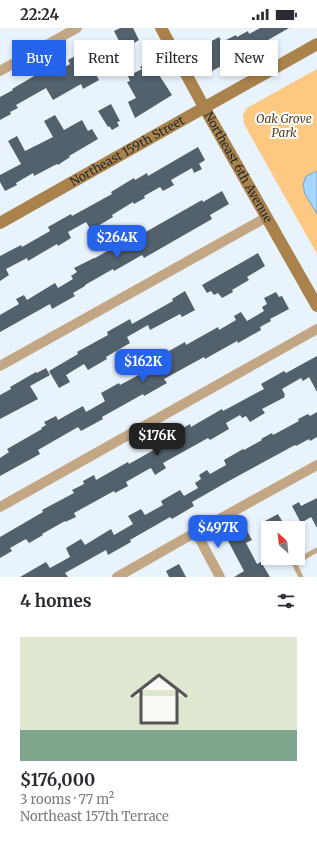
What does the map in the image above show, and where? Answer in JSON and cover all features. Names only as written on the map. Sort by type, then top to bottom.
[{"type":"street","points":[[0,71],[77,28]]},
{"type":"street","name":"Northeast 6th Avenue","points":[[161,28],[317,306]]},
{"type":"street","name":"Northeast 159th Street","points":[[0,223],[317,44]]},
{"type":"street","points":[[0,366],[266,217]]},
{"type":"street","points":[[0,506],[317,329]]},
{"type":"street","points":[[117,577],[317,465]]},
{"type":"street","points":[[196,532],[220,577]]},
{"type":"lane","points":[[302,577],[294,563],[317,550]]},
{"type":"green space","name":"Oak Grove Park","points":[[317,69],[317,254],[244,124],[243,115],[247,108]]},
{"type":"water","points":[[317,171],[317,214],[305,194],[303,185],[306,176]]},
{"type":"building","points":[[120,28],[133,28],[139,40],[134,43],[134,40],[118,40],[114,31]]},
{"type":"building","points":[[260,28],[289,28],[268,40],[226,40],[236,35],[237,37],[248,31],[249,34]]},
{"type":"building","points":[[219,37],[221,40],[220,67],[212,71],[212,41]]},
{"type":"building","points":[[74,57],[74,76],[97,76],[99,80],[83,89],[81,84],[53,100],[46,88],[16,105],[18,108],[0,120],[0,97],[34,76],[66,76],[66,66],[70,64],[68,60]]},
{"type":"building","points":[[142,69],[142,76],[160,76],[172,95],[135,118],[128,102],[136,98],[127,82],[130,81],[128,76],[134,76],[134,73]]},
{"type":"building","points":[[111,104],[120,121],[117,122],[119,126],[112,130],[109,126],[108,127],[98,111]]},
{"type":"building","points":[[55,115],[64,130],[82,120],[88,131],[92,129],[98,139],[69,156],[70,157],[58,165],[57,164],[34,176],[33,173],[16,183],[17,185],[5,191],[0,182],[0,175],[21,164],[8,141],[17,136],[25,151],[53,137],[44,121]]},
{"type":"building","points":[[198,147],[205,160],[199,164],[202,169],[194,173],[192,168],[171,180],[174,185],[163,191],[160,187],[144,196],[145,198],[134,204],[133,202],[112,215],[113,217],[91,230],[86,222],[68,232],[71,238],[58,246],[57,244],[28,261],[27,258],[6,269],[9,275],[0,281],[0,256],[21,245],[22,247],[50,231],[48,227],[71,214],[72,216],[112,194],[111,192],[134,178],[135,180],[147,173],[148,176]]},
{"type":"building","points":[[222,191],[229,204],[210,215],[212,219],[144,258],[142,255],[114,271],[113,269],[85,285],[73,293],[75,296],[52,309],[50,304],[0,332],[0,315],[19,304],[16,299],[24,295],[27,300],[55,283],[58,288],[73,279],[71,276],[77,272],[74,268],[127,240],[128,242],[202,200],[203,202]]},
{"type":"building","points":[[258,253],[265,266],[247,277],[249,280],[222,298],[218,293],[214,295],[211,291],[207,293],[202,285]]},
{"type":"building","points":[[185,291],[195,310],[182,317],[180,314],[150,330],[148,325],[127,337],[130,343],[106,357],[107,359],[88,370],[84,364],[66,375],[70,382],[59,388],[49,371],[78,354],[77,352],[108,335],[107,332],[130,319],[132,324],[173,301],[172,299]]},
{"type":"building","points":[[276,292],[279,297],[282,296],[289,309],[270,319],[271,321],[260,327],[261,330],[238,343],[237,341],[205,359],[204,357],[164,379],[167,383],[144,396],[143,394],[102,417],[103,419],[81,431],[78,427],[38,450],[40,454],[0,476],[0,458],[9,452],[7,449],[42,429],[41,428],[46,425],[44,422],[56,416],[58,420],[83,406],[86,412],[105,401],[101,393],[119,383],[120,385],[172,357],[169,351],[185,342],[186,345],[218,327],[219,330],[236,320],[234,316],[241,312],[247,321],[264,311],[262,307],[267,304],[264,298]]},
{"type":"building","points":[[317,356],[317,392],[309,377],[303,381],[301,378],[282,389],[285,397],[262,409],[265,413],[250,422],[246,416],[242,418],[240,415],[226,423],[229,429],[210,440],[208,438],[163,463],[166,468],[155,475],[151,468],[147,470],[126,482],[128,486],[115,493],[114,491],[74,513],[76,517],[65,521],[29,543],[26,539],[10,548],[12,551],[0,558],[0,537],[43,512],[42,510],[74,493],[72,490],[84,484],[83,481],[94,475],[96,480],[128,462],[129,464],[166,443],[164,439],[190,424],[191,427],[222,409],[223,411],[264,389],[261,384],[284,371],[286,373]]},
{"type":"building","points":[[46,368],[50,375],[30,386],[38,399],[0,419],[0,395],[11,389],[10,387]]},
{"type":"building","points":[[317,412],[317,437],[310,441],[309,439],[296,446],[295,445],[227,482],[192,502],[194,506],[172,519],[170,517],[130,540],[131,542],[108,555],[106,550],[65,573],[68,577],[20,577],[46,562],[50,568],[70,557],[66,548],[81,539],[85,545],[111,529],[114,535],[133,524],[128,516],[141,509],[145,515],[163,505],[161,501],[180,490],[184,496],[198,488],[195,483],[201,479],[199,475],[207,470],[210,474],[226,465],[224,460],[272,433],[273,435],[299,421],[298,419],[308,414],[310,416]]},
{"type":"building","points":[[317,498],[317,528],[311,517],[304,521],[300,521],[292,506],[299,502],[301,506]]},
{"type":"building","points":[[278,514],[282,521],[265,521]]},
{"type":"building","points":[[245,527],[252,540],[246,543],[257,564],[261,562],[261,565],[263,565],[270,577],[234,577],[244,571],[226,537]]},
{"type":"building","points":[[179,564],[186,577],[169,577],[166,571]]}]
